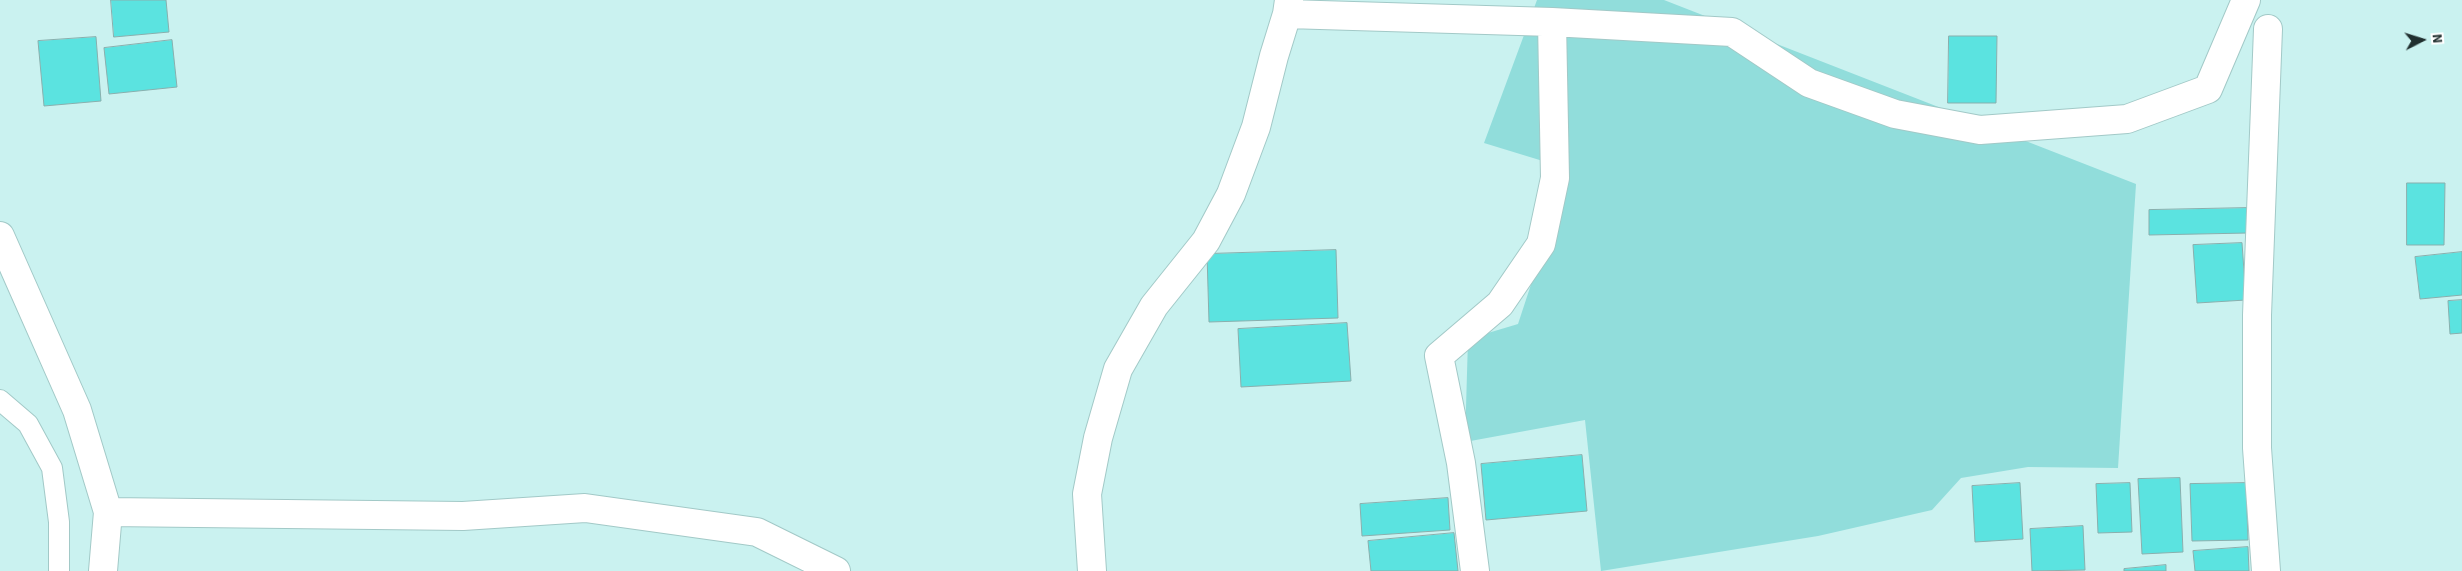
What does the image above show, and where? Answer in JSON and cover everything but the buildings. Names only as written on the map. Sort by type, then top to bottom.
[{"type":"street","points":[[1092,571],[1087,494],[1098,438],[1118,369],[1154,306],[1206,241],[1230,194],[1256,127],[1288,7],[1732,32],[1809,84],[1895,114],[1980,130],[2127,119],[2208,89],[2246,0]]},
{"type":"street","points":[[1475,571],[1461,463],[1439,356],[1500,304],[1541,244],[1555,178],[1552,22]]},
{"type":"street","points":[[2266,571],[2257,448],[2257,315],[2268,29]]},
{"type":"street","points":[[0,236],[77,410],[108,512],[103,571]]},
{"type":"street","points":[[108,512],[463,516],[585,508],[757,532],[836,571]]},
{"type":"lane","points":[[0,400],[28,424],[52,468],[60,522],[59,571]]},
{"type":"shaded area","points":[[1537,0],[1664,0],[2136,184],[2118,468],[2028,467],[1961,478],[1932,510],[1818,536],[1601,571],[1585,420],[1465,442],[1468,339],[1518,324],[1569,169],[1484,143]]}]
